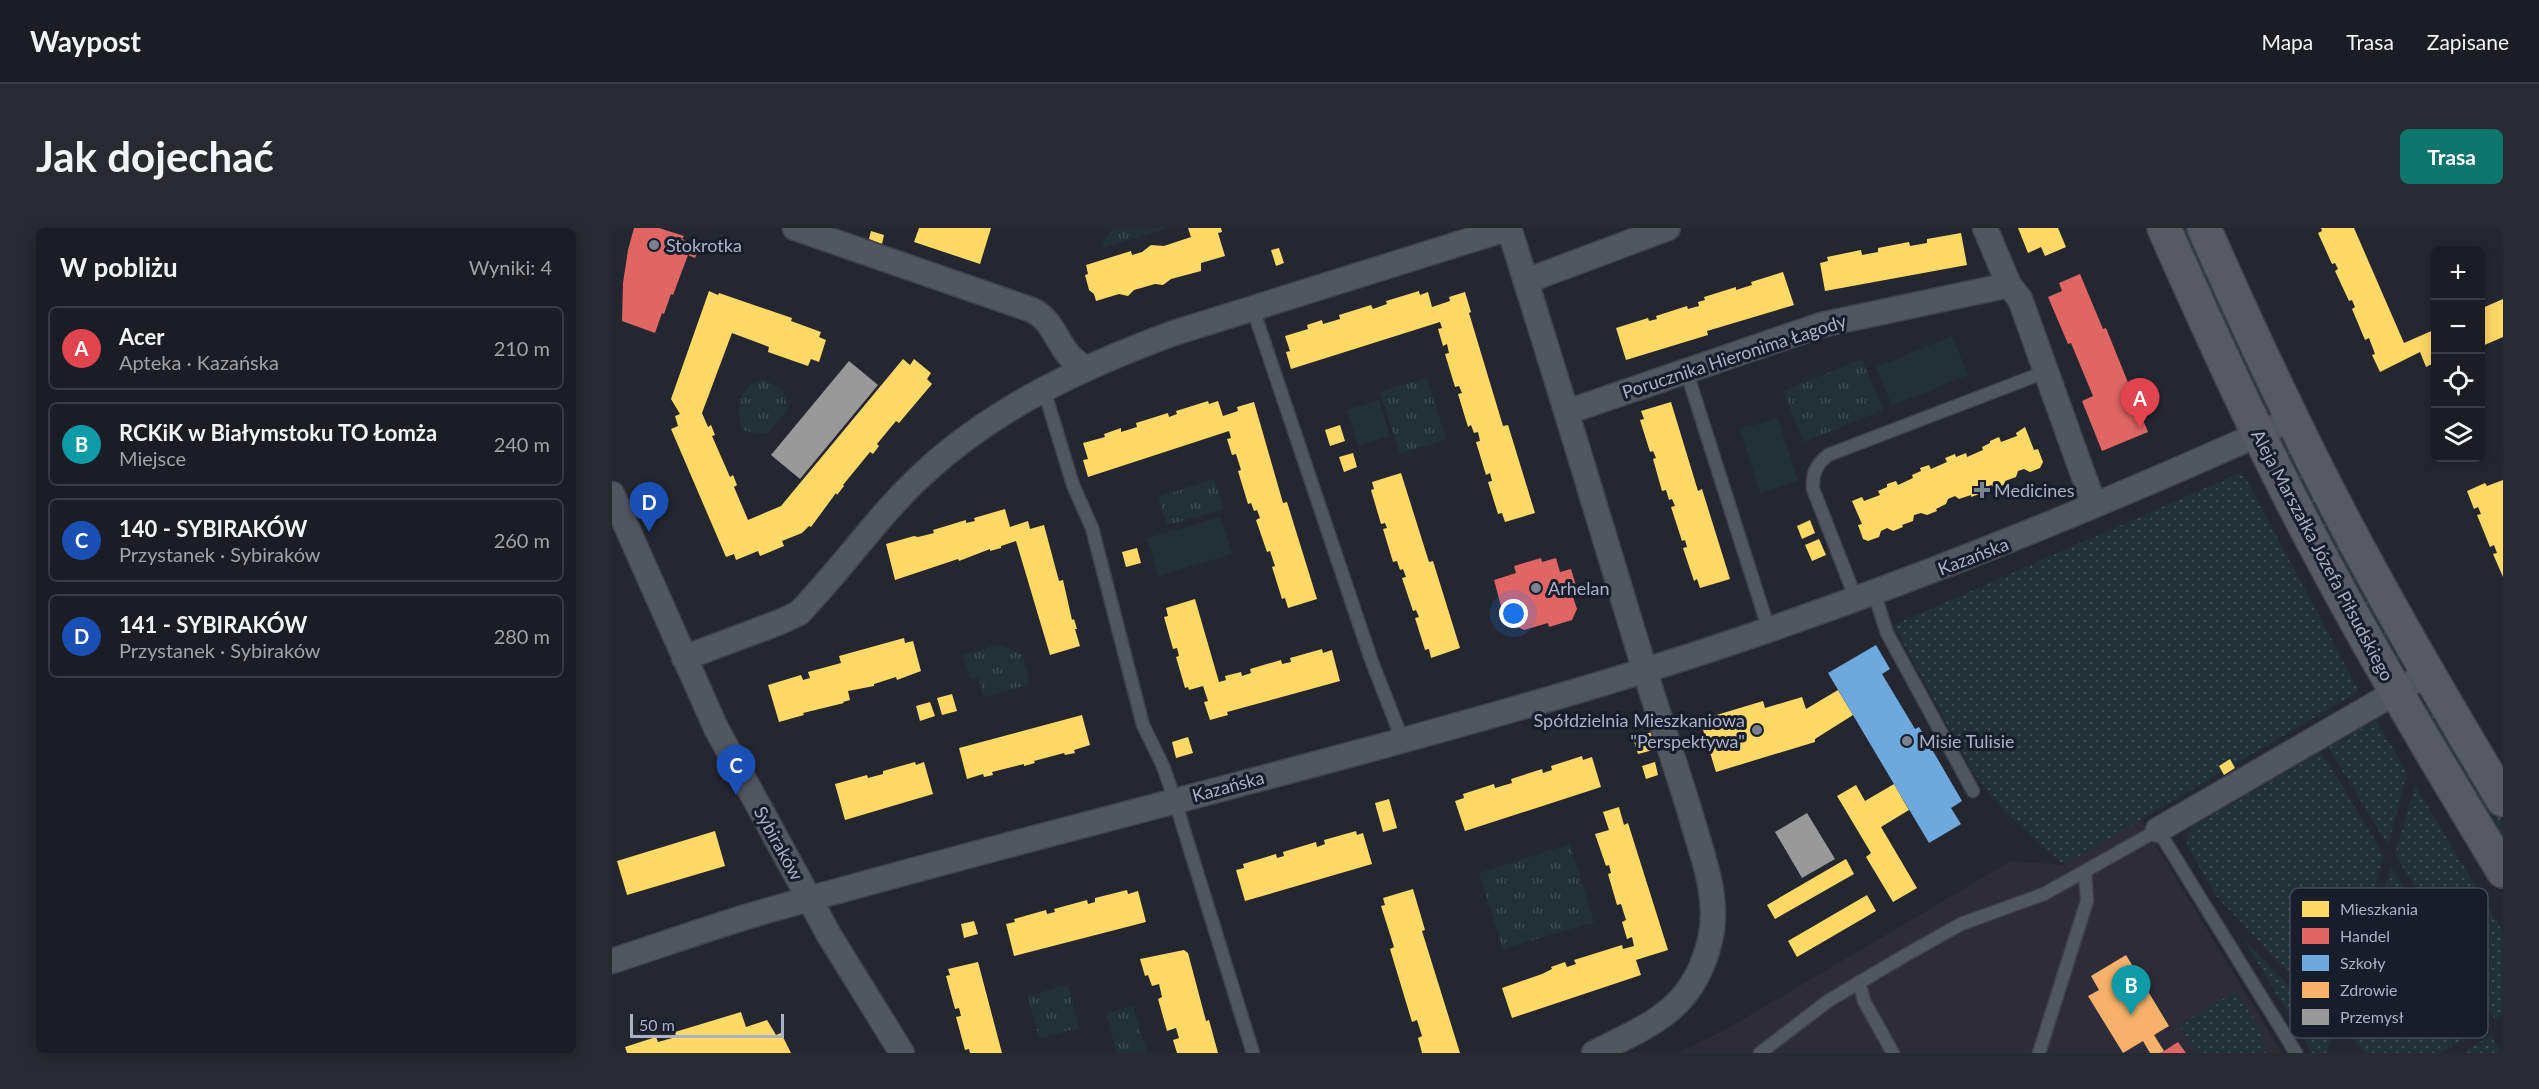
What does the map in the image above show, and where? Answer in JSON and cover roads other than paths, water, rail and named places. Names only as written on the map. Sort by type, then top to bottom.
[{"type":"street","points":[[795,228],[1032,310],[1048,323],[1063,350],[1078,364],[1087,368]]},
{"type":"street","points":[[684,658],[780,622],[799,612],[923,474],[998,414],[1087,368],[1166,336],[1509,228],[1681,780],[1710,882],[1713,911],[1711,937],[1695,980],[1679,1003],[1656,1021],[1594,1053]]},
{"type":"street","points":[[1526,281],[1668,228]]},
{"type":"street","points":[[1985,228],[2009,285],[2020,299],[2094,505]]},
{"type":"street","name":"Aleja Marszałka Józefa Piłsudskiego","points":[[2164,228],[2259,434],[2324,563],[2396,692],[2503,871]]},
{"type":"street","name":"Aleja Marszałka Józefa Piłsudskiego","points":[[2204,228],[2292,419],[2427,674],[2503,800]]},
{"type":"street","name":"Porucznika Hieronima Łagody","points":[[1567,412],[1835,321],[2009,285]]},
{"type":"street","points":[[1052,386],[1063,375],[1063,350]]},
{"type":"street","name":"Kazańska","points":[[612,961],[770,910],[1402,739],[1645,670],[1769,630],[2010,542],[2292,419]]},
{"type":"street","name":"Sybiraków","points":[[612,494],[716,728],[829,935],[902,1053]]},
{"type":"street","points":[[2158,830],[2427,674]]},
{"type":"lane","points":[[1253,309],[1372,662],[1402,739]]},
{"type":"lane","points":[[1686,370],[1769,630]]},
{"type":"lane","points":[[1973,791],[1865,596],[1813,489],[1812,478],[1820,462],[1828,455],[2045,372]]},
{"type":"lane","points":[[1052,386],[1073,485],[1092,528],[1143,725],[1163,766],[1175,801],[1253,1053]]},
{"type":"lane","points":[[1760,1053],[1828,1001],[1961,924],[2044,894],[2158,830],[2296,1053]]},
{"type":"lane","points":[[2039,1053],[2087,901],[2085,872]]},
{"type":"lane","points":[[1859,982],[1864,1001],[1893,1053]]},
{"type":"place","name":"Stokrotka","points":[[654,245]]},
{"type":"place","name":"Acer","points":[[2140,428]]},
{"type":"place","name":"Medicines","points":[[1982,490]]},
{"type":"place","name":"141 - SYBIRAKÓW","points":[[649,532]]},
{"type":"place","name":"Arhelan","points":[[1536,588]]},
{"type":"place","name":"Spółdzielnia Mieszkaniowa \"Perspektywa\"","points":[[1757,730]]},
{"type":"place","name":"Misie Tulisie","points":[[1907,741]]},
{"type":"place","name":"140 - SYBIRAKÓW","points":[[736,795]]},
{"type":"place","name":"RCKiK w Białymstoku TO Łomża","points":[[2131,1015]]}]
